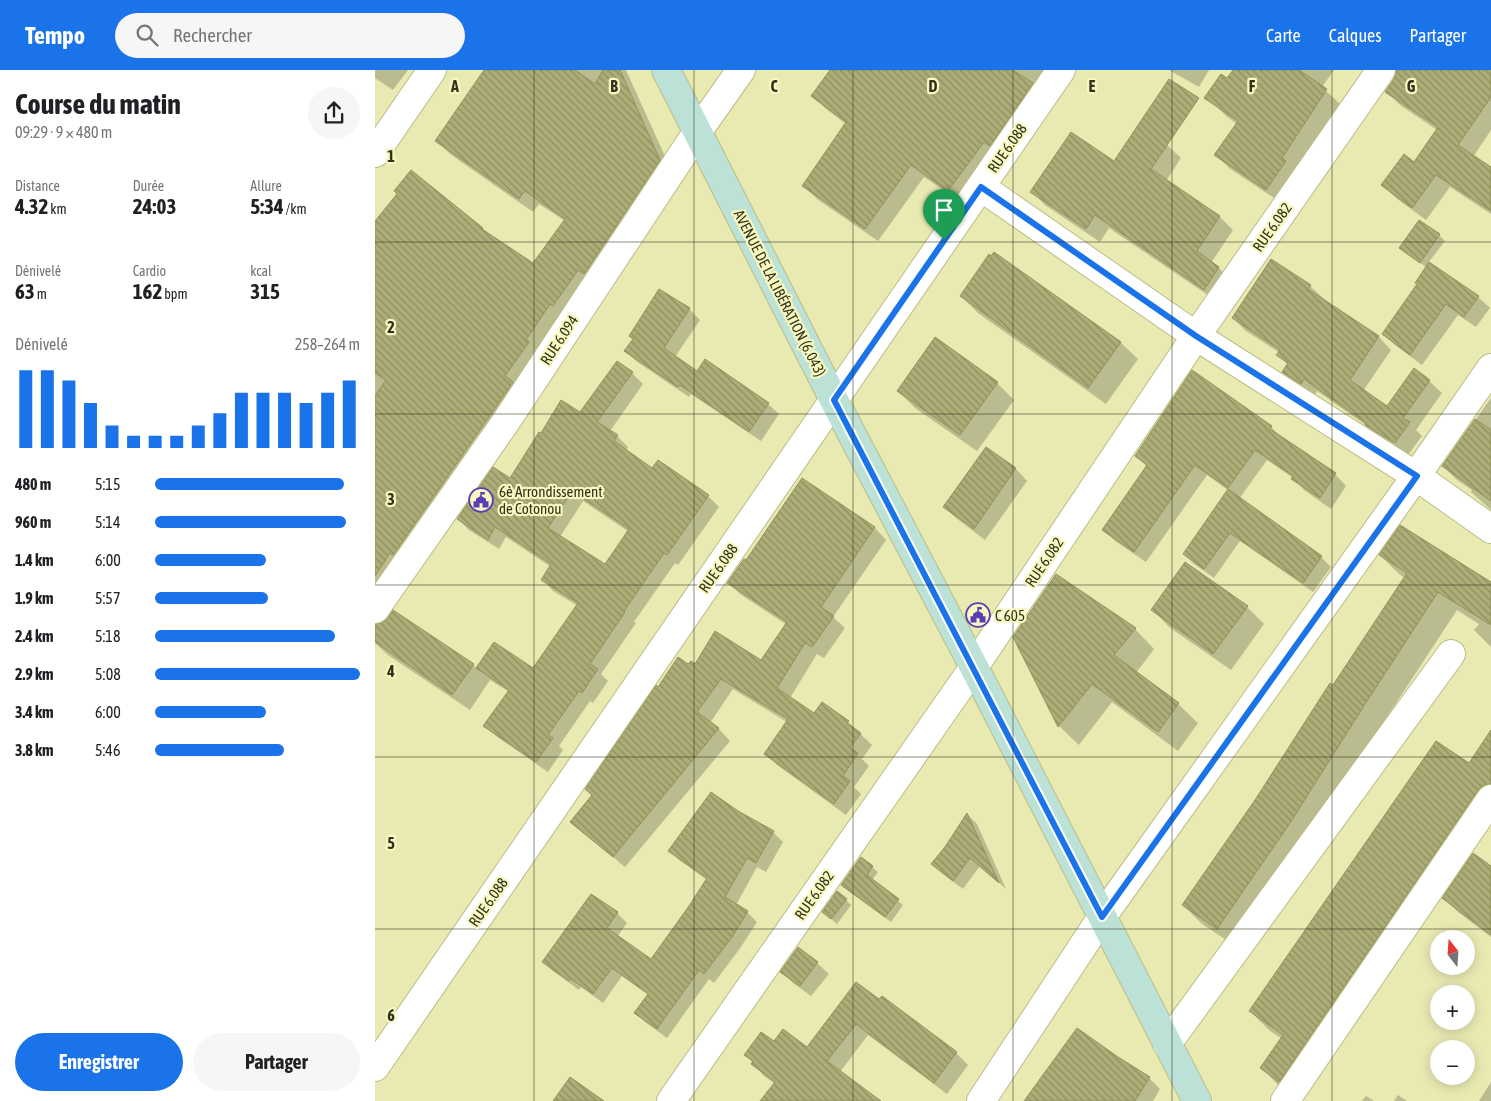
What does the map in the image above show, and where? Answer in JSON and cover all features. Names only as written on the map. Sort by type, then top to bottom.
[{"type":"main road","name":"AVENUE DE LA LIBÉRATION (6.043)","points":[[666,70],[834,400],[1197,1101]]},
{"type":"street","points":[[375,153],[432,70]]},
{"type":"street","name":"RUE 6.094","points":[[375,609],[507,420],[698,131],[741,70]]},
{"type":"street","name":"RUE 6.088","points":[[375,1067],[1061,70]]},
{"type":"street","name":"RUE 6.082","points":[[671,1101],[973,667],[1196,336],[1381,70]]},
{"type":"street","points":[[981,187],[1196,336],[1417,476],[1491,529]]},
{"type":"street","points":[[981,1101],[1102,917],[1417,476],[1491,368]]},
{"type":"street","points":[[1167,1044],[1451,654]]},
{"type":"street","points":[[1285,1101],[1491,799]]},
{"type":"building","points":[[484,70],[575,70],[595,84],[603,70],[620,70],[660,160],[584,274],[578,270],[553,306],[550,304],[526,340],[529,342],[505,376],[513,382],[393,555],[390,553],[375,576],[375,396],[386,380],[375,373],[375,221],[397,194],[394,191],[411,170],[482,229],[533,263],[565,219],[525,191],[519,199],[435,141]]},
{"type":"building","points":[[830,70],[1013,70],[1033,83],[990,146],[984,142],[948,191],[911,165],[865,229],[802,186],[846,122],[811,96]]},
{"type":"building","points":[[1233,70],[1299,70],[1327,89],[1282,158],[1286,161],[1266,190],[1214,155],[1238,121],[1204,98],[1221,74],[1227,78]]},
{"type":"building","points":[[1396,70],[1491,70],[1491,97],[1458,145],[1491,167],[1491,211],[1436,175],[1412,208],[1381,185],[1404,154],[1414,162],[1438,127],[1385,92],[1394,79]]},
{"type":"building","points":[[1169,79],[1199,98],[1151,169],[1220,216],[1197,251],[1219,267],[1204,290],[1095,215],[1086,229],[1030,192],[1071,132],[1114,161]]},
{"type":"building","points":[[1419,220],[1440,234],[1420,263],[1399,248]]},
{"type":"building","points":[[994,252],[1121,342],[1088,388],[960,296],[989,254],[991,256]]},
{"type":"building","points":[[1271,259],[1311,285],[1308,289],[1379,336],[1350,380],[1387,406],[1414,368],[1430,380],[1403,418],[1410,422],[1395,443],[1365,425],[1366,423],[1304,379],[1301,384],[1282,372],[1288,363],[1276,355],[1280,350],[1232,318]]},
{"type":"building","points":[[1429,262],[1479,296],[1464,317],[1446,304],[1410,355],[1382,334],[1417,284],[1415,283]]},
{"type":"building","points":[[659,289],[690,308],[664,348],[697,371],[705,359],[769,403],[749,432],[680,385],[678,387],[624,351],[633,339],[629,336]]},
{"type":"building","points":[[935,337],[998,382],[960,435],[897,391]]},
{"type":"building","points":[[617,361],[633,372],[597,422],[618,435],[614,441],[652,468],[658,460],[709,495],[667,555],[664,553],[624,611],[590,664],[598,669],[582,693],[579,691],[548,735],[553,738],[536,762],[483,726],[509,690],[476,668],[494,642],[533,668],[578,603],[541,580],[551,564],[495,527],[488,540],[457,519],[493,467],[510,478],[561,400],[580,412]],"holes":[[[572,491],[629,529],[605,564],[548,528]]]},
{"type":"building","points":[[1192,370],[1272,426],[1270,429],[1336,473],[1320,498],[1291,479],[1293,476],[1255,450],[1228,488],[1195,465],[1134,552],[1102,530],[1147,465],[1135,456]]},
{"type":"building","points":[[1475,419],[1491,430],[1491,501],[1442,466]]},
{"type":"building","points":[[986,447],[1016,468],[974,529],[943,507]]},
{"type":"building","points":[[802,478],[875,527],[821,607],[834,616],[812,647],[805,643],[777,688],[814,713],[822,702],[849,721],[847,723],[861,733],[850,748],[858,753],[843,776],[850,781],[834,804],[764,754],[788,719],[721,679],[697,712],[719,728],[613,857],[570,822],[592,795],[585,789],[656,685],[658,687],[678,657],[688,664],[691,661],[695,664],[715,631],[761,660],[787,622],[727,583],[744,559],[746,560]]},
{"type":"building","points":[[1228,489],[1322,556],[1303,583],[1230,533],[1204,569],[1183,554]]},
{"type":"building","points":[[1400,525],[1491,582],[1491,625],[1438,592],[1290,823],[1217,929],[1182,905],[1255,800],[1330,683],[1333,685],[1407,573],[1379,555]]},
{"type":"building","points":[[1185,562],[1248,606],[1213,654],[1151,610]]},
{"type":"building","points":[[1056,574],[1136,628],[1114,655],[1179,703],[1158,732],[1092,684],[1058,727],[1013,637]]},
{"type":"building","points":[[393,610],[474,664],[452,695],[375,642],[375,624],[382,623]]},
{"type":"building","points":[[1491,730],[1491,784],[1484,785],[1478,790],[1279,1082],[1260,1068],[1283,1035],[1249,1011],[1436,741],[1469,763]]},
{"type":"building","points":[[711,792],[738,811],[774,831],[756,863],[747,858],[725,897],[748,911],[732,937],[704,974],[699,970],[657,1029],[634,1013],[648,994],[612,968],[593,994],[571,979],[569,981],[542,962],[591,894],[618,912],[607,928],[651,959],[707,878],[668,851]]},
{"type":"building","points":[[967,813],[999,883],[970,858],[953,881],[931,864],[945,847]]},
{"type":"building","points":[[1473,853],[1491,866],[1491,935],[1442,898]]},
{"type":"building","points":[[861,857],[873,866],[867,875],[899,899],[885,917],[841,885]]},
{"type":"building","points":[[837,891],[847,899],[831,919],[822,912]]},
{"type":"building","points":[[798,947],[818,962],[800,986],[780,972]]},
{"type":"building","points":[[856,982],[879,999],[882,996],[957,1052],[934,1083],[856,1024],[827,1061],[881,1101],[760,1101],[775,1082],[751,1064],[753,1061],[744,1055],[761,1032],[774,1041],[783,1029],[807,1047]]},
{"type":"building","points":[[1077,1028],[1150,1077],[1135,1101],[1024,1101]]},
{"type":"building","points":[[570,1077],[604,1101],[553,1101]]},
{"type":"place","name":"6è Arrondissement de Cotonou","points":[[481,500]]},
{"type":"place","name":"C 605","points":[[978,615]]},
{"type":"route","points":[[981,187],[1196,336],[1417,476],[1102,917],[834,400],[944,240],[981,187]]}]
